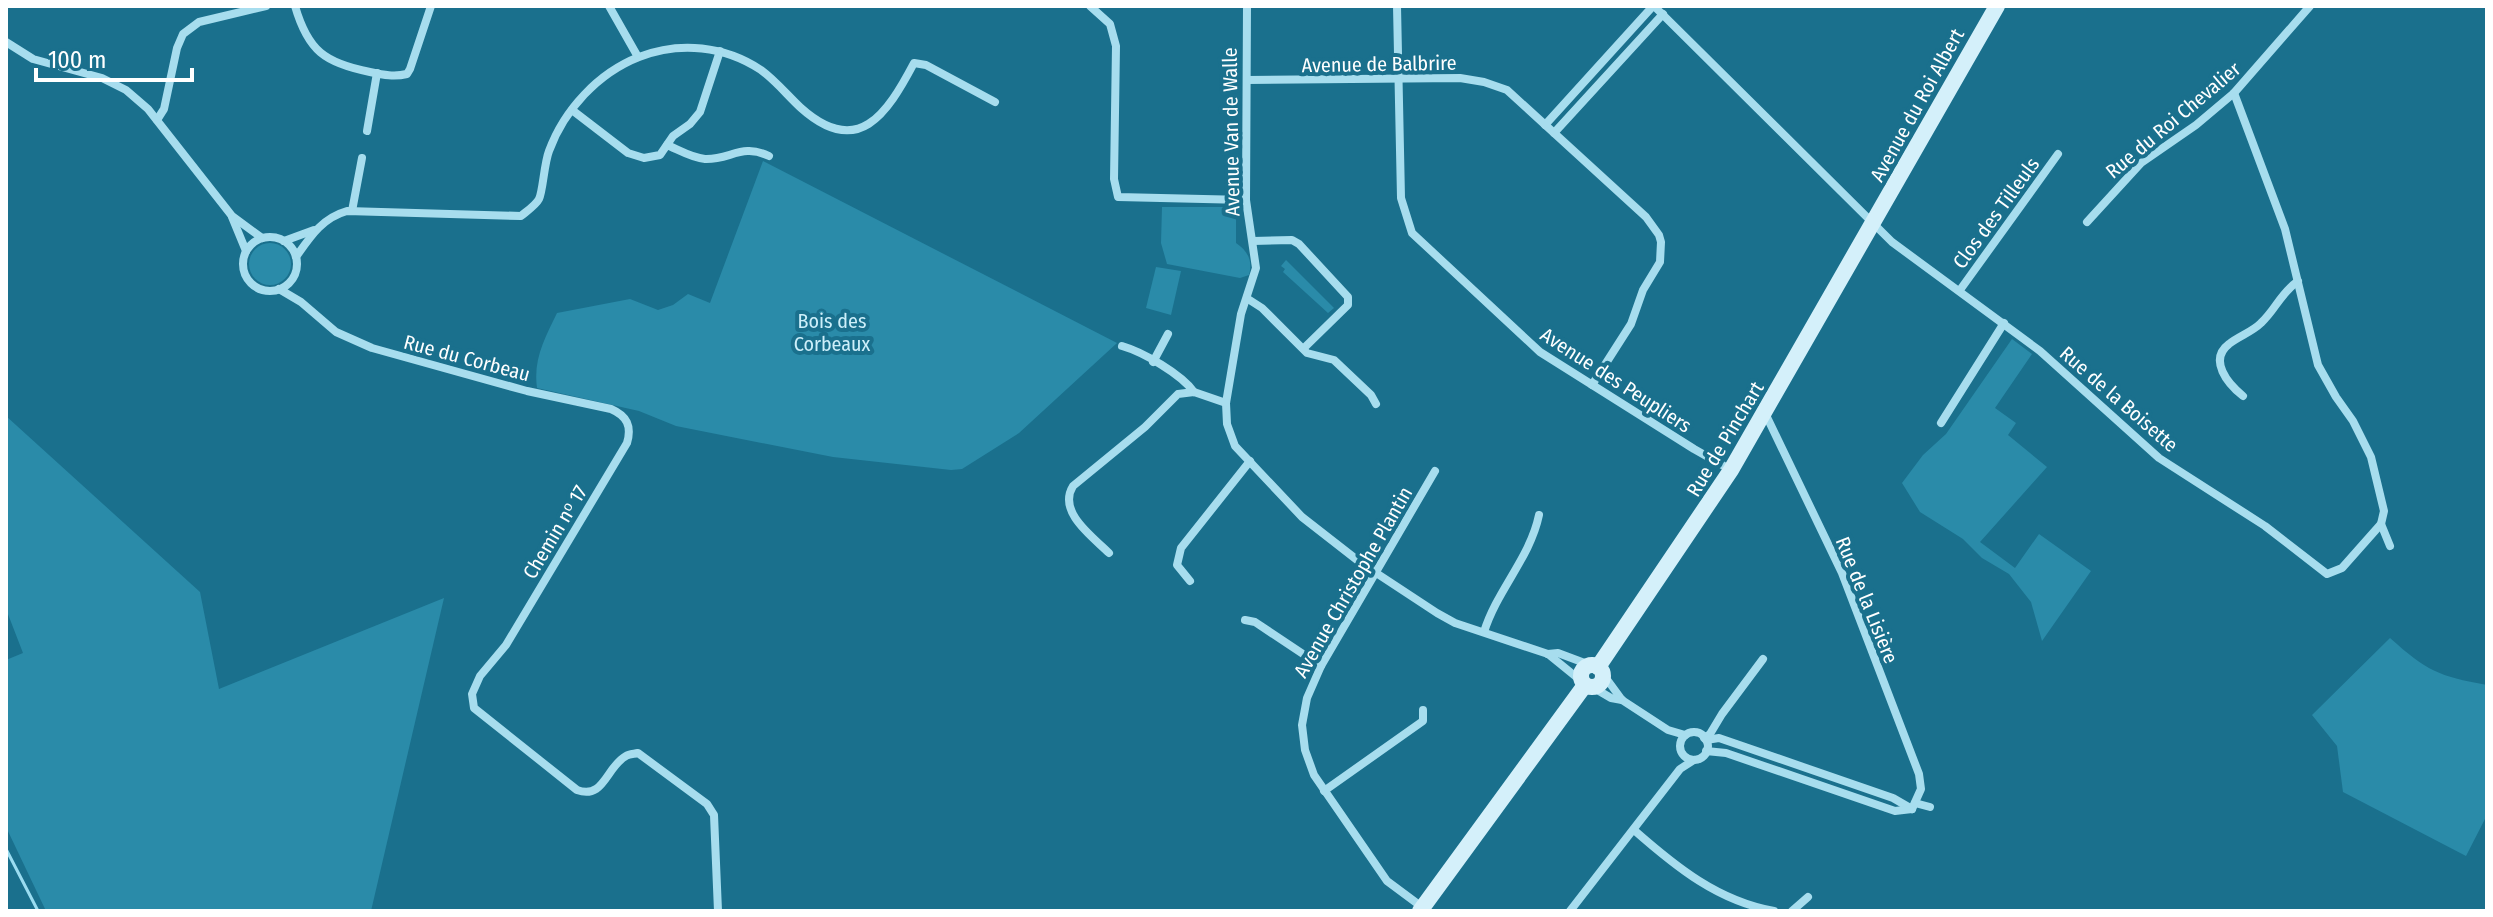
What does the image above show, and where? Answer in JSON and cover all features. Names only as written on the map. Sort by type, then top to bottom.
[{"type":"main road","name":"Avenue du Roi Albert","points":[[1873,224],[1997,6]]},
{"type":"main road","name":"Rue de Pinchart","points":[[1422,909],[1592,677],[1731,470],[1873,224]]},
{"type":"street","points":[[157,120],[164,109],[183,34],[199,22],[266,6]]},
{"type":"street","points":[[295,6],[302,30],[321,55],[343,66],[391,77],[407,74],[431,6]]},
{"type":"street","points":[[609,6],[638,57]]},
{"type":"street","points":[[1090,6],[1110,24],[1116,46],[1114,179],[1118,197],[1246,200]]},
{"type":"street","name":"Avenue Van de Walle","points":[[1247,6],[1246,200],[1256,268],[1241,314],[1226,403],[1225,415],[1235,446],[1302,517],[1361,563],[1437,613],[1548,654],[1592,677]]},
{"type":"street","name":"Avenue des Peupliers","points":[[1397,6],[1401,198],[1412,233],[1540,352],[1731,470]]},
{"type":"street","name":"Rue du Roi Chevalier","points":[[2087,222],[2141,163],[2196,125],[2234,93],[2310,6]]},
{"type":"street","points":[[1545,125],[1600,63],[1658,8]]},
{"type":"street","points":[[1554,133],[1609,72],[1658,8]]},
{"type":"street","name":"Rue de la Boisette","points":[[1658,8],[1892,242],[2004,323],[2159,458],[2265,526],[2327,574],[2342,568],[2381,524]]},
{"type":"street","name":"Rue du Corbeau","points":[[6,42],[33,59],[115,84],[148,109],[232,216],[262,238],[273,237],[284,241]]},
{"type":"street","points":[[296,257],[315,230],[334,215],[352,211],[521,216],[539,199],[548,153],[572,110],[590,88],[638,57],[682,48],[720,51],[736,56],[760,69],[801,108],[832,128],[846,132],[860,130],[889,106],[914,63],[926,65],[995,102]]},
{"type":"street","points":[[572,110],[633,156],[644,158],[660,155],[673,136],[700,112],[720,51]]},
{"type":"street","points":[[1600,63],[1609,72]]},
{"type":"street","points":[[367,131],[377,73]]},
{"type":"street","name":"Avenue de Balbrire","points":[[1247,80],[1460,78],[1507,90],[1646,217],[1656,229],[1661,242],[1660,262],[1643,290],[1631,324],[1592,385]]},
{"type":"street","points":[[2234,93],[2285,229],[2318,365],[2371,457],[2384,511],[2381,524],[2390,546]]},
{"type":"street","points":[[667,145],[705,159],[719,158],[740,150],[752,150],[769,156]]},
{"type":"street","name":"Clos des Tilleuls","points":[[1960,290],[2058,154]]},
{"type":"street","points":[[352,211],[362,158]]},
{"type":"street","name":"Rue du Corbeau","points":[[232,216],[246,251],[244,271],[248,280],[266,291],[279,289],[301,302],[336,332],[372,348],[527,391],[611,409],[620,413],[629,427]]},
{"type":"street","points":[[279,289],[292,280],[297,265],[296,257],[284,241],[315,230]]},
{"type":"street","points":[[246,251],[262,238]]},
{"type":"street","points":[[1253,241],[1292,240],[1299,244],[1348,297],[1348,305],[1304,348]]},
{"type":"street","name":"Rue du Corbeau","points":[[292,280],[301,302]]},
{"type":"street","points":[[2243,396],[2233,389],[2223,372],[2220,358],[2223,350],[2258,327],[2285,290],[2298,281]]},
{"type":"street","points":[[1248,299],[1262,308],[1309,354],[1334,360],[1371,395],[1376,404]]},
{"type":"street","points":[[1941,423],[2004,323]]},
{"type":"street","points":[[1153,362],[1168,334]]},
{"type":"street","points":[[1122,346],[1137,351],[1181,378],[1194,392]]},
{"type":"street","points":[[1109,553],[1075,517],[1070,509],[1070,491],[1078,481],[1145,427],[1178,394],[1194,392],[1226,403]]},
{"type":"street","name":"Rue de la Lisière","points":[[1765,413],[1842,573],[1919,774],[1921,789],[1913,806]]},
{"type":"street","name":"Chemin nᵒ 17","points":[[629,427],[624,448],[502,650],[480,676],[472,694],[474,708],[577,790],[586,793],[597,791],[624,757],[638,753],[707,804],[714,815],[718,911]]},
{"type":"street","points":[[1190,581],[1177,565],[1181,548],[1250,461]]},
{"type":"street","name":"Avenue Christophe Plantin","points":[[1422,909],[1387,881],[1324,791],[1305,750],[1302,725],[1307,698],[1321,666],[1435,471]]},
{"type":"street","points":[[1484,632],[1491,608],[1534,538],[1539,515]]},
{"type":"street","points":[[1245,620],[1255,622],[1321,666]]},
{"type":"street","name":"Avenue Van de Walle","points":[[1548,654],[1558,653],[1592,677]]},
{"type":"street","points":[[1703,737],[1710,734],[1763,659]]},
{"type":"street","points":[[1592,677],[1611,698],[1622,700]]},
{"type":"street","points":[[1592,677],[1668,730],[1680,744],[1683,754],[1680,769]]},
{"type":"street","points":[[1324,791],[1423,721],[1423,710]]},
{"type":"street","points":[[1716,722],[1719,738]]},
{"type":"street","points":[[1668,730],[1719,738],[1913,806],[1930,807]]},
{"type":"street","points":[[1680,744],[1685,735]]},
{"type":"street","points":[[1570,911],[1680,769],[1702,757],[1706,751],[1703,737]]},
{"type":"street","points":[[1706,751],[1726,753],[1895,811],[1913,806]]},
{"type":"street","points":[[1683,754],[1694,760]]},
{"type":"street","points":[[1634,830],[1686,874],[1748,905],[1774,911]]},
{"type":"street","points":[[1792,911],[1808,897]]},
{"type":"green space","name":"Bois des Corbeaux","points":[[763,161],[1117,343],[1019,433],[962,469],[951,470],[833,457],[676,426],[639,411],[537,388],[538,358],[557,313],[630,299],[658,310],[673,305],[688,294],[710,303]]},
{"type":"green space","points":[[1162,207],[1231,207],[1236,217],[1236,243],[1244,249],[1250,261],[1249,275],[1240,278],[1167,264],[1161,243]]},
{"type":"green space","points":[[270,243],[285,249],[291,264],[285,279],[270,285],[255,279],[249,264],[255,249]]},
{"type":"green space","points":[[1286,260],[1334,308],[1328,313],[1283,272],[1285,269],[1281,266]]},
{"type":"green space","points":[[1156,267],[1181,271],[1171,315],[1146,308]]},
{"type":"green space","points":[[2012,339],[2032,354],[1995,408],[2016,423],[2008,435],[2047,467],[1980,542],[2015,568],[2039,534],[2091,571],[2042,641],[2031,602],[2009,574],[1982,558],[1963,539],[1920,512],[1902,483],[1923,455],[1946,434]]},
{"type":"green space","points":[[6,416],[200,592],[219,689],[444,598],[371,911],[46,911],[6,827],[6,660],[23,653],[6,609]]},
{"type":"green space","points":[[2390,638],[2434,670],[2487,685],[2487,815],[2466,856],[2343,792],[2337,746],[2312,715]]},
{"type":"waterway","points":[[6,849],[38,911]]}]
